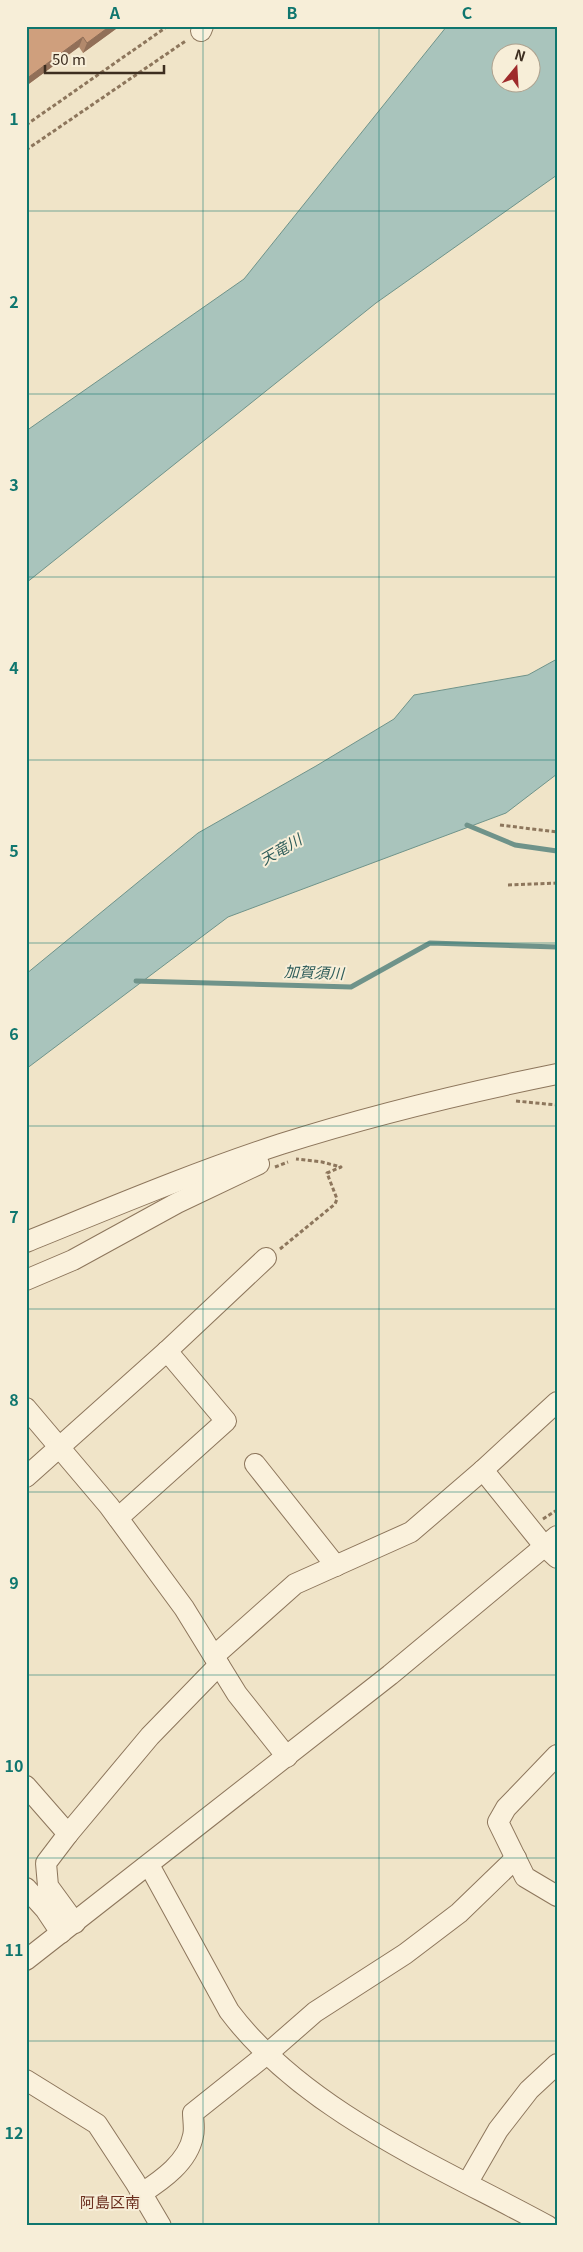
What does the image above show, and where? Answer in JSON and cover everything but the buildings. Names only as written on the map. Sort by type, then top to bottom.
[{"type":"street","points":[[26,1242],[158,1189],[280,1144],[445,1097],[557,1074]]},
{"type":"street","points":[[26,1280],[73,1260],[177,1203],[266,1160],[280,1144]]},
{"type":"street","points":[[26,1477],[167,1351],[266,1258]]},
{"type":"street","points":[[118,1518],[226,1421],[167,1351]]},
{"type":"street","points":[[68,1928],[48,1886],[46,1863],[150,1736],[216,1660],[295,1584],[411,1532],[483,1470],[557,1402]]},
{"type":"street","points":[[26,1408],[118,1518],[184,1608],[237,1694],[287,1757]]},
{"type":"street","points":[[255,1464],[336,1566]]},
{"type":"street","points":[[26,1960],[553,1547],[483,1470]]},
{"type":"street","points":[[557,1755],[506,1808],[498,1822],[526,1877],[557,1896]]},
{"type":"street","points":[[26,1786],[68,1834]]},
{"type":"street","points":[[142,2193],[160,2181],[185,2157],[194,2136],[193,2113],[267,2054],[315,2012],[405,1954],[459,1913],[516,1858]]},
{"type":"street","points":[[149,1865],[229,2011],[284,2071],[335,2108],[383,2138],[548,2226]]},
{"type":"street","points":[[26,1888],[45,1909],[68,1928]]},
{"type":"street","points":[[468,2182],[498,2130],[529,2090],[557,2064]]},
{"type":"street","points":[[26,2080],[97,2124],[161,2226]]},
{"type":"path","points":[[26,125],[168,26]]},
{"type":"path","points":[[26,150],[202,29]]},
{"type":"path","points":[[500,825],[557,832]]},
{"type":"path","points":[[508,884],[557,883]]},
{"type":"path","points":[[509,1101],[557,1105]]},
{"type":"path","points":[[269,1169],[307,1156]]},
{"type":"path","points":[[266,1258],[335,1204],[337,1199],[327,1173],[341,1167],[322,1162],[296,1159]]},
{"type":"path","points":[[540,1520],[549,1517],[557,1510]]},
{"type":"water","points":[[447,26],[557,26],[557,175],[376,303],[26,583],[26,431],[244,279]]},
{"type":"water","name":"天竜川","points":[[557,659],[557,774],[506,813],[228,917],[26,1069],[26,974],[198,833],[394,719],[414,695],[528,675]]},
{"type":"waterway","points":[[467,825],[515,845],[557,851]]},
{"type":"waterway","name":"加賀須川","points":[[136,981],[351,987],[430,943],[557,947]]},
{"type":"district","name":"阿島区南","points":[[110,2203]]}]
